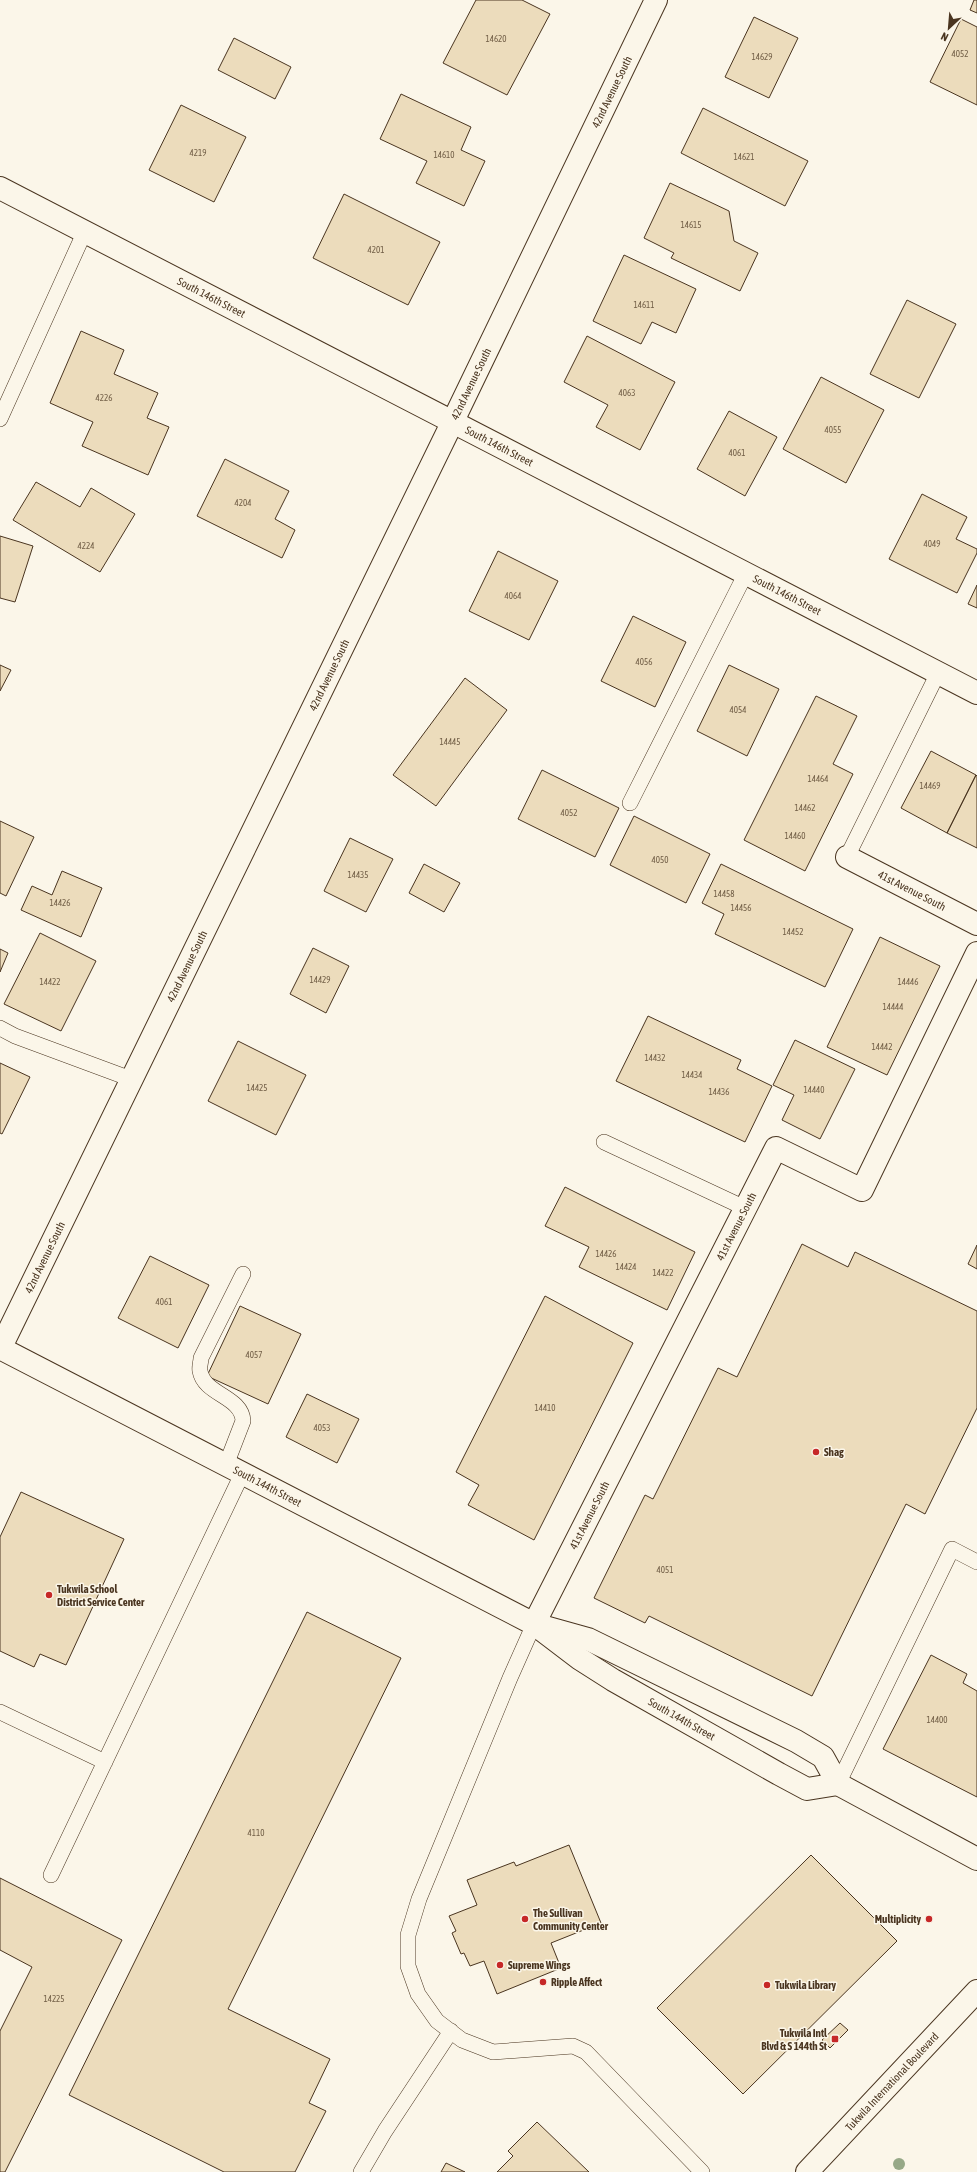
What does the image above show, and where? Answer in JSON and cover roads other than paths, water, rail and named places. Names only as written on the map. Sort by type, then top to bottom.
[{"type":"street","name":"42nd Avenue South","points":[[0,1348],[453,421],[656,0]]},
{"type":"street","name":"South 146th Street","points":[[0,188],[977,693]]},
{"type":"street","name":"41st Avenue South","points":[[847,857],[977,924]]},
{"type":"street","name":"41st Avenue South","points":[[534,1624],[776,1148],[862,1190],[977,953]]},
{"type":"street","name":"South 144th Street","points":[[0,1348],[534,1624],[580,1659],[613,1680],[778,1774],[807,1789],[838,1784],[823,1757],[796,1741],[588,1640],[534,1624]]},
{"type":"street","points":[[838,1784],[977,1859]]},
{"type":"street","name":"Tukwila International Boulevard","points":[[807,2172],[977,1991]]},
{"type":"lane","points":[[0,419],[84,231]]},
{"type":"lane","points":[[630,803],[746,573]]},
{"type":"lane","points":[[847,857],[938,673]]},
{"type":"lane","points":[[0,1028],[15,1036],[131,1079]]},
{"type":"lane","points":[[604,1142],[745,1208]]},
{"type":"lane","points":[[51,1875],[105,1762],[234,1470],[243,1414],[237,1406],[206,1383],[200,1371],[201,1358],[243,1274]]},
{"type":"lane","points":[[838,1784],[952,1549],[977,1562]]},
{"type":"lane","points":[[534,1624],[510,1678],[419,1899],[408,1934],[408,1966],[418,1994],[437,2021],[462,2040],[493,2052],[573,2046],[586,2052],[702,2172]]},
{"type":"lane","points":[[0,1712],[105,1762]]},
{"type":"lane","points":[[361,2172],[384,2131],[451,2031]]},
{"type":"place","name":"Shag","points":[[816,1452]]},
{"type":"place","name":"Tukwila School District Service Center","points":[[49,1595]]},
{"type":"place","name":"The Sullivan Community Center","points":[[525,1919]]},
{"type":"place","name":"Multiplicity","points":[[929,1919]]},
{"type":"place","name":"Supreme Wings","points":[[500,1965]]},
{"type":"place","name":"Ripple Affect","points":[[543,1982]]},
{"type":"place","name":"Tukwila Library","points":[[767,1985]]},
{"type":"place","name":"Tukwila Intl Blvd & S 144th St","points":[[835,2039]]}]
